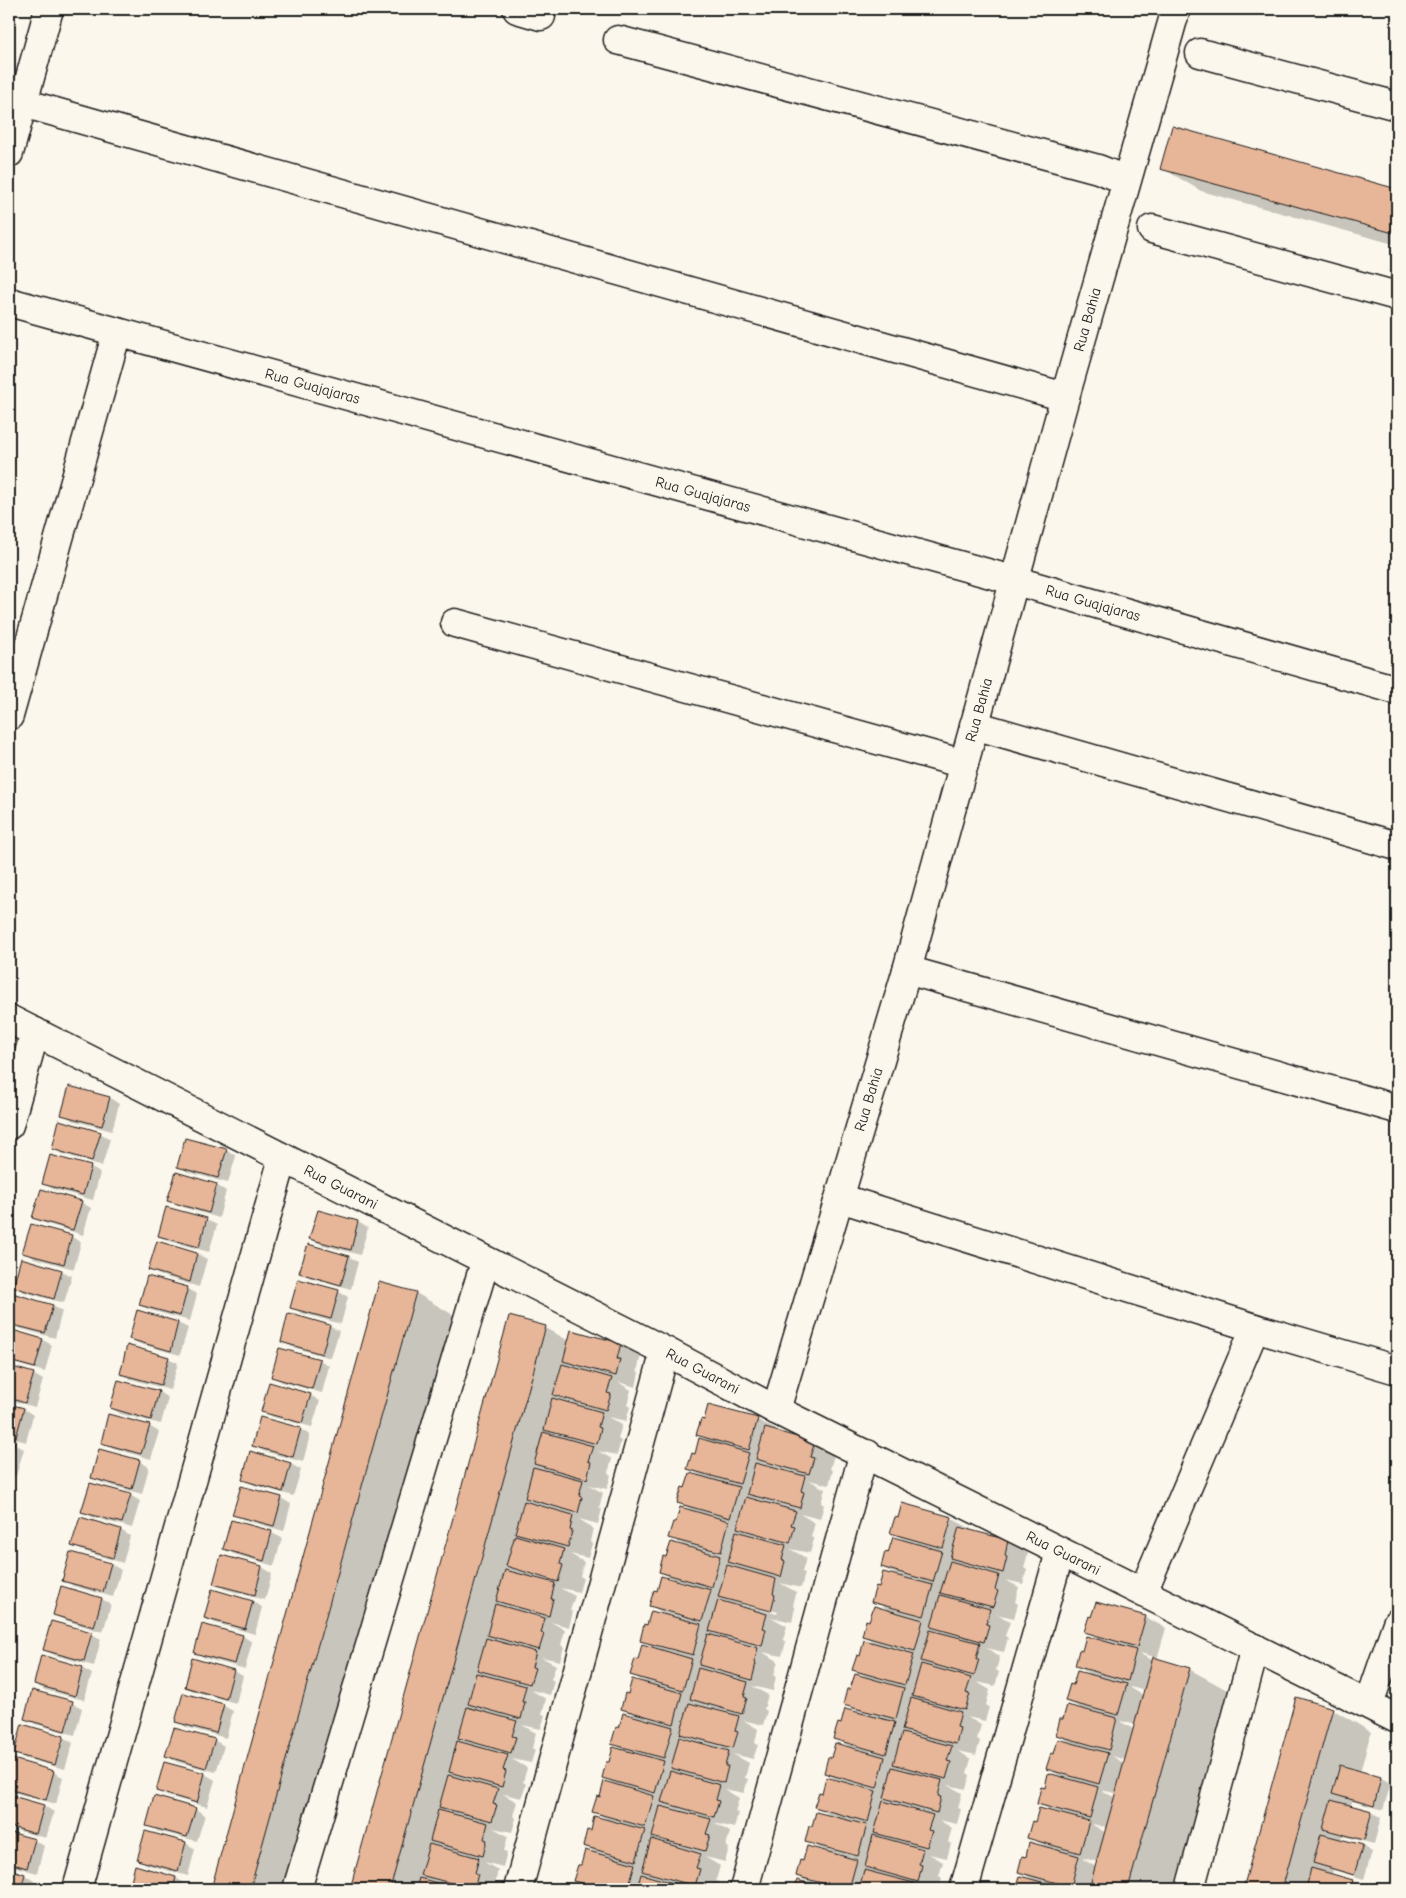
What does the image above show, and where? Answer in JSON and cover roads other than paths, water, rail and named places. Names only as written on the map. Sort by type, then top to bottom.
[{"type":"street","points":[[10,144],[49,9]]},
{"type":"street","name":"Rua Bahia","points":[[776,1410],[908,970],[1065,397],[1176,9]]},
{"type":"street","points":[[618,40],[1098,169],[1126,180]]},
{"type":"street","points":[[1200,53],[1397,106]]},
{"type":"street","points":[[23,103],[1065,397]]},
{"type":"street","points":[[1152,229],[1397,296]]},
{"type":"street","name":"Rua Guajajaras","points":[[9,302],[1016,581],[1397,690]]},
{"type":"street","points":[[9,716],[118,332]]},
{"type":"street","points":[[455,623],[964,764]]},
{"type":"street","points":[[974,725],[1397,846]]},
{"type":"street","points":[[908,970],[1397,1109]]},
{"type":"street","name":"Rua Guarani","points":[[9,1019],[667,1352],[776,1410],[1397,1719]]},
{"type":"street","points":[[9,1126],[35,1032]]},
{"type":"street","points":[[77,1889],[283,1158]]},
{"type":"street","points":[[840,1198],[1255,1328],[1397,1370]]},
{"type":"street","points":[[297,1889],[482,1272],[492,1264]]},
{"type":"street","points":[[1143,1592],[1255,1328]]},
{"type":"street","points":[[518,1889],[662,1362],[667,1352]]},
{"type":"street","points":[[744,1889],[861,1463],[867,1454]]},
{"type":"street","points":[[964,1889],[1060,1552]]},
{"type":"street","points":[[1369,1704],[1397,1623]]},
{"type":"street","points":[[1190,1889],[1255,1648]]}]
